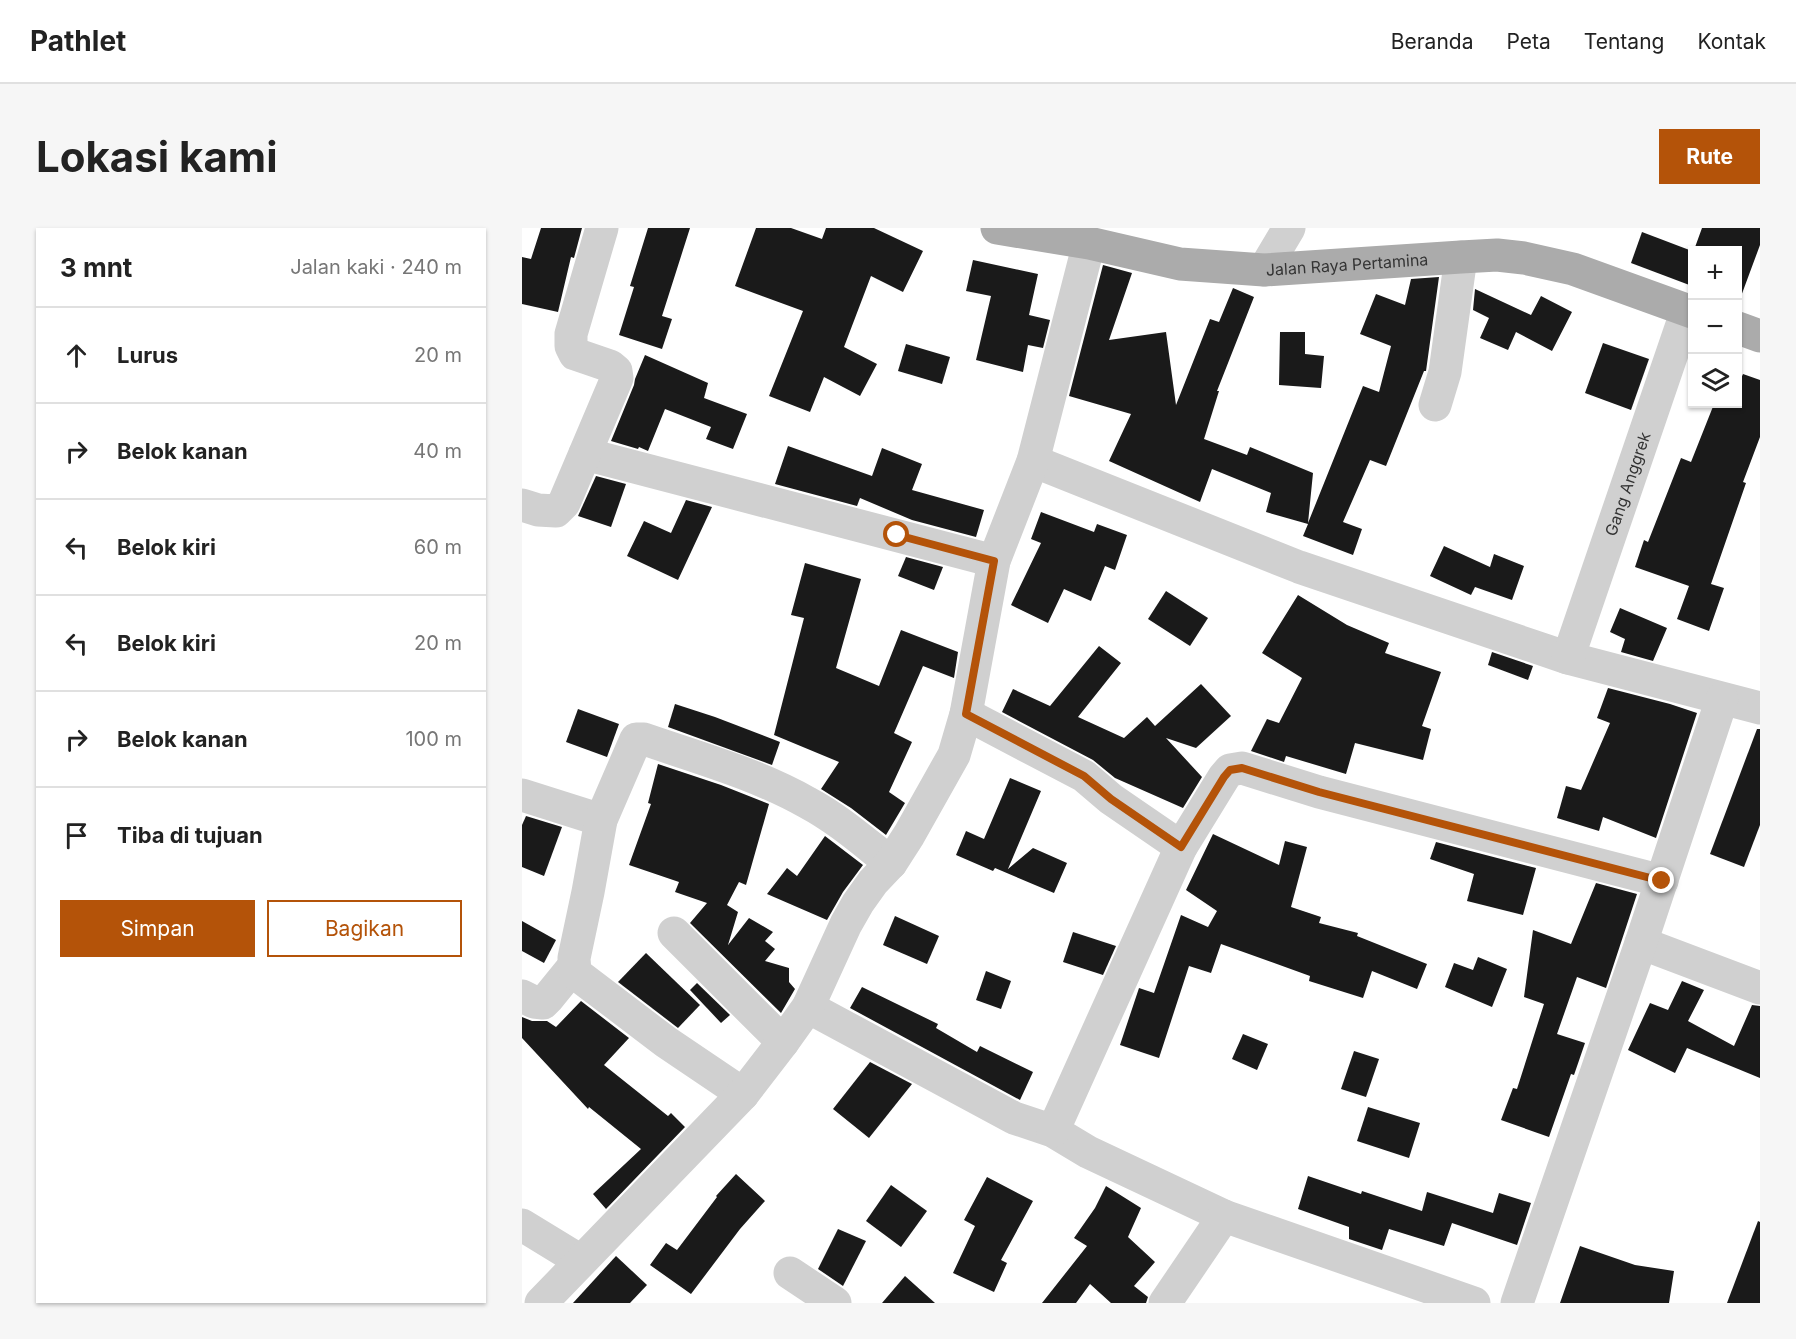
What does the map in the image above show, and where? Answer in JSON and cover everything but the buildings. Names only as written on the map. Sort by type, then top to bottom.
[{"type":"main road","name":"Jalan Raya Pertamina","points":[[997,228],[1089,243],[1180,264],[1264,270],[1497,255],[1524,258],[1573,269],[1688,310]]},
{"type":"main road","points":[[1742,330],[1760,336]]},
{"type":"street","points":[[522,505],[538,510],[556,511],[564,503],[616,378],[616,371],[610,366],[575,354],[571,346],[571,334],[602,228]]},
{"type":"street","points":[[1264,270],[1289,228]]},
{"type":"street","points":[[541,1303],[743,1094],[783,1042],[808,1007],[852,914],[873,882],[891,863],[954,755],[966,714],[994,561],[1033,461],[1089,243]]},
{"type":"street","points":[[1435,405],[1445,372],[1461,257]]},
{"type":"street","name":"Gang Anggrek","points":[[1568,658],[1688,317]]},
{"type":"street","points":[[585,454],[994,561]]},
{"type":"street","points":[[1033,461],[1299,567],[1568,658],[1760,708]]},
{"type":"street","points":[[1517,1303],[1722,699]]},
{"type":"street","points":[[966,714],[1084,776],[1111,799],[1181,847]]},
{"type":"street","points":[[743,1094],[666,1042],[575,973],[574,966],[601,820],[633,743],[636,739],[644,738],[765,781],[834,819],[891,863]]},
{"type":"street","points":[[1053,1131],[1181,847],[1230,770],[1242,768],[1319,792],[1662,881]]},
{"type":"street","points":[[522,795],[601,820]]},
{"type":"street","points":[[674,933],[783,1042]]},
{"type":"street","points":[[1641,943],[1760,988]]},
{"type":"street","points":[[522,996],[534,1002],[543,1003],[574,966]]},
{"type":"street","points":[[808,1007],[1014,1118],[1053,1131],[1088,1152],[1224,1216],[1465,1301]]},
{"type":"street","points":[[1165,1303],[1224,1216]]},
{"type":"street","points":[[522,1225],[581,1261]]},
{"type":"street","points":[[790,1274],[835,1303]]},
{"type":"route","points":[[897,535],[994,561],[966,714],[1084,776],[1111,799],[1181,847],[1224,777],[1230,770],[1242,768],[1319,792],[1662,881]]}]
